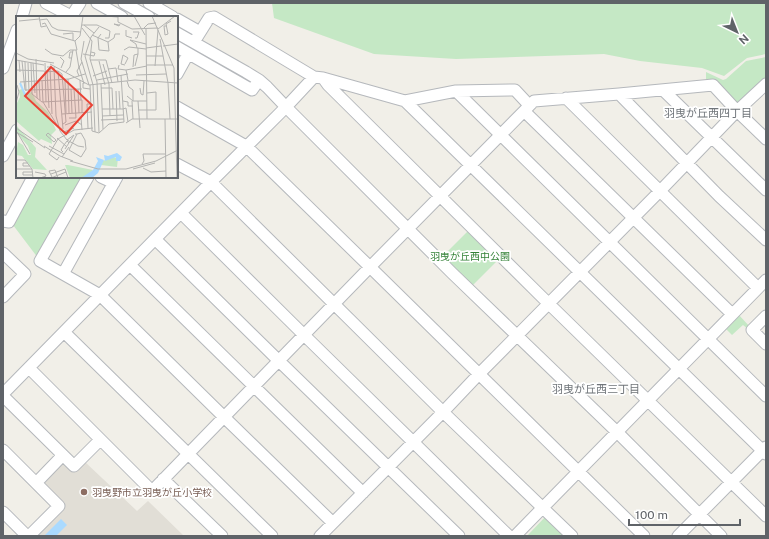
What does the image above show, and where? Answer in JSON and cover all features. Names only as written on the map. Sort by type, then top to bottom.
[{"type":"street","points":[[22,16],[26,3]]},
{"type":"street","points":[[46,3],[69,16]]},
{"type":"street","points":[[72,16],[80,3]]},
{"type":"street","points":[[97,3],[120,16]]},
{"type":"street","points":[[124,3],[147,16]]},
{"type":"street","points":[[149,3],[172,16]]},
{"type":"street","points":[[194,42],[208,18],[214,17],[319,77],[766,516]]},
{"type":"street","points":[[178,20],[200,32]]},
{"type":"street","points":[[3,68],[16,33]]},
{"type":"street","points":[[178,34],[258,80],[267,87],[407,229],[722,536]]},
{"type":"street","points":[[178,48],[252,90],[258,80]]},
{"type":"street","points":[[178,72],[188,54]]},
{"type":"street","points":[[319,77],[404,101],[456,91],[515,90],[527,108],[633,218],[732,314]]},
{"type":"street","points":[[100,440],[74,466],[3,395],[246,146],[319,77]]},
{"type":"street","points":[[29,368],[152,491],[370,266],[534,101],[713,85],[766,139]]},
{"type":"street","points":[[320,536],[444,412],[479,374],[688,163],[737,111],[765,85]]},
{"type":"street","points":[[663,90],[766,190]]},
{"type":"street","points":[[456,91],[766,396]]},
{"type":"street","points":[[619,94],[719,196],[766,240]]},
{"type":"street","points":[[515,536],[762,284],[660,191],[566,98]]},
{"type":"street","points":[[404,101],[765,451],[678,536]]},
{"type":"street","points":[[178,108],[246,146],[644,536]]},
{"type":"street","points":[[3,156],[10,146],[16,132]]},
{"type":"street","points":[[178,165],[211,182],[572,536]]},
{"type":"street","points":[[3,221],[9,222],[33,178]]},
{"type":"street","points":[[87,178],[40,261],[100,295],[333,523]]},
{"type":"street","points":[[63,274],[116,180],[106,178]]},
{"type":"street","points":[[181,212],[509,536]]},
{"type":"street","points":[[155,239],[459,536]]},
{"type":"street","points":[[3,253],[25,274],[3,297]]},
{"type":"street","points":[[130,264],[363,493]]},
{"type":"street","points":[[766,316],[752,330],[766,344]]},
{"type":"street","points":[[64,332],[272,536]]},
{"type":"street","points":[[3,450],[59,506],[28,536],[3,512]]},
{"type":"street","points":[[36,483],[63,455]]},
{"type":"street","points":[[163,479],[222,536]]},
{"type":"shaded area","name":"羽曳野市立羽曳が丘小学校","points":[[63,461],[74,472],[85,462],[137,511],[148,501],[184,536],[35,536],[64,505],[42,483]]},
{"type":"green space","points":[[272,3],[766,3],[766,54],[747,58],[724,76],[702,68],[640,61],[604,54],[456,59],[374,54],[274,18]]},
{"type":"green space","points":[[766,57],[766,81],[736,105],[706,82],[706,72],[723,80],[746,61]]},
{"type":"green space","points":[[37,178],[83,178],[38,258],[13,225]]},
{"type":"green space","name":"羽曳が丘西中公園","points":[[470,229],[500,258],[473,285],[443,256]]},
{"type":"green space","points":[[738,314],[751,328],[749,330],[743,325],[732,335],[724,327]]},
{"type":"green space","points":[[546,516],[567,536],[527,536]]},
{"type":"water","points":[[61,519],[67,525],[56,536],[44,536]]},
{"type":"place","name":"羽曳野市立羽曳が丘小学校","points":[[84,492]]},
{"type":"district","name":"羽曳が丘西四丁目","points":[[708,113]]},
{"type":"district","name":"羽曳が丘西三丁目","points":[[596,389]]}]
